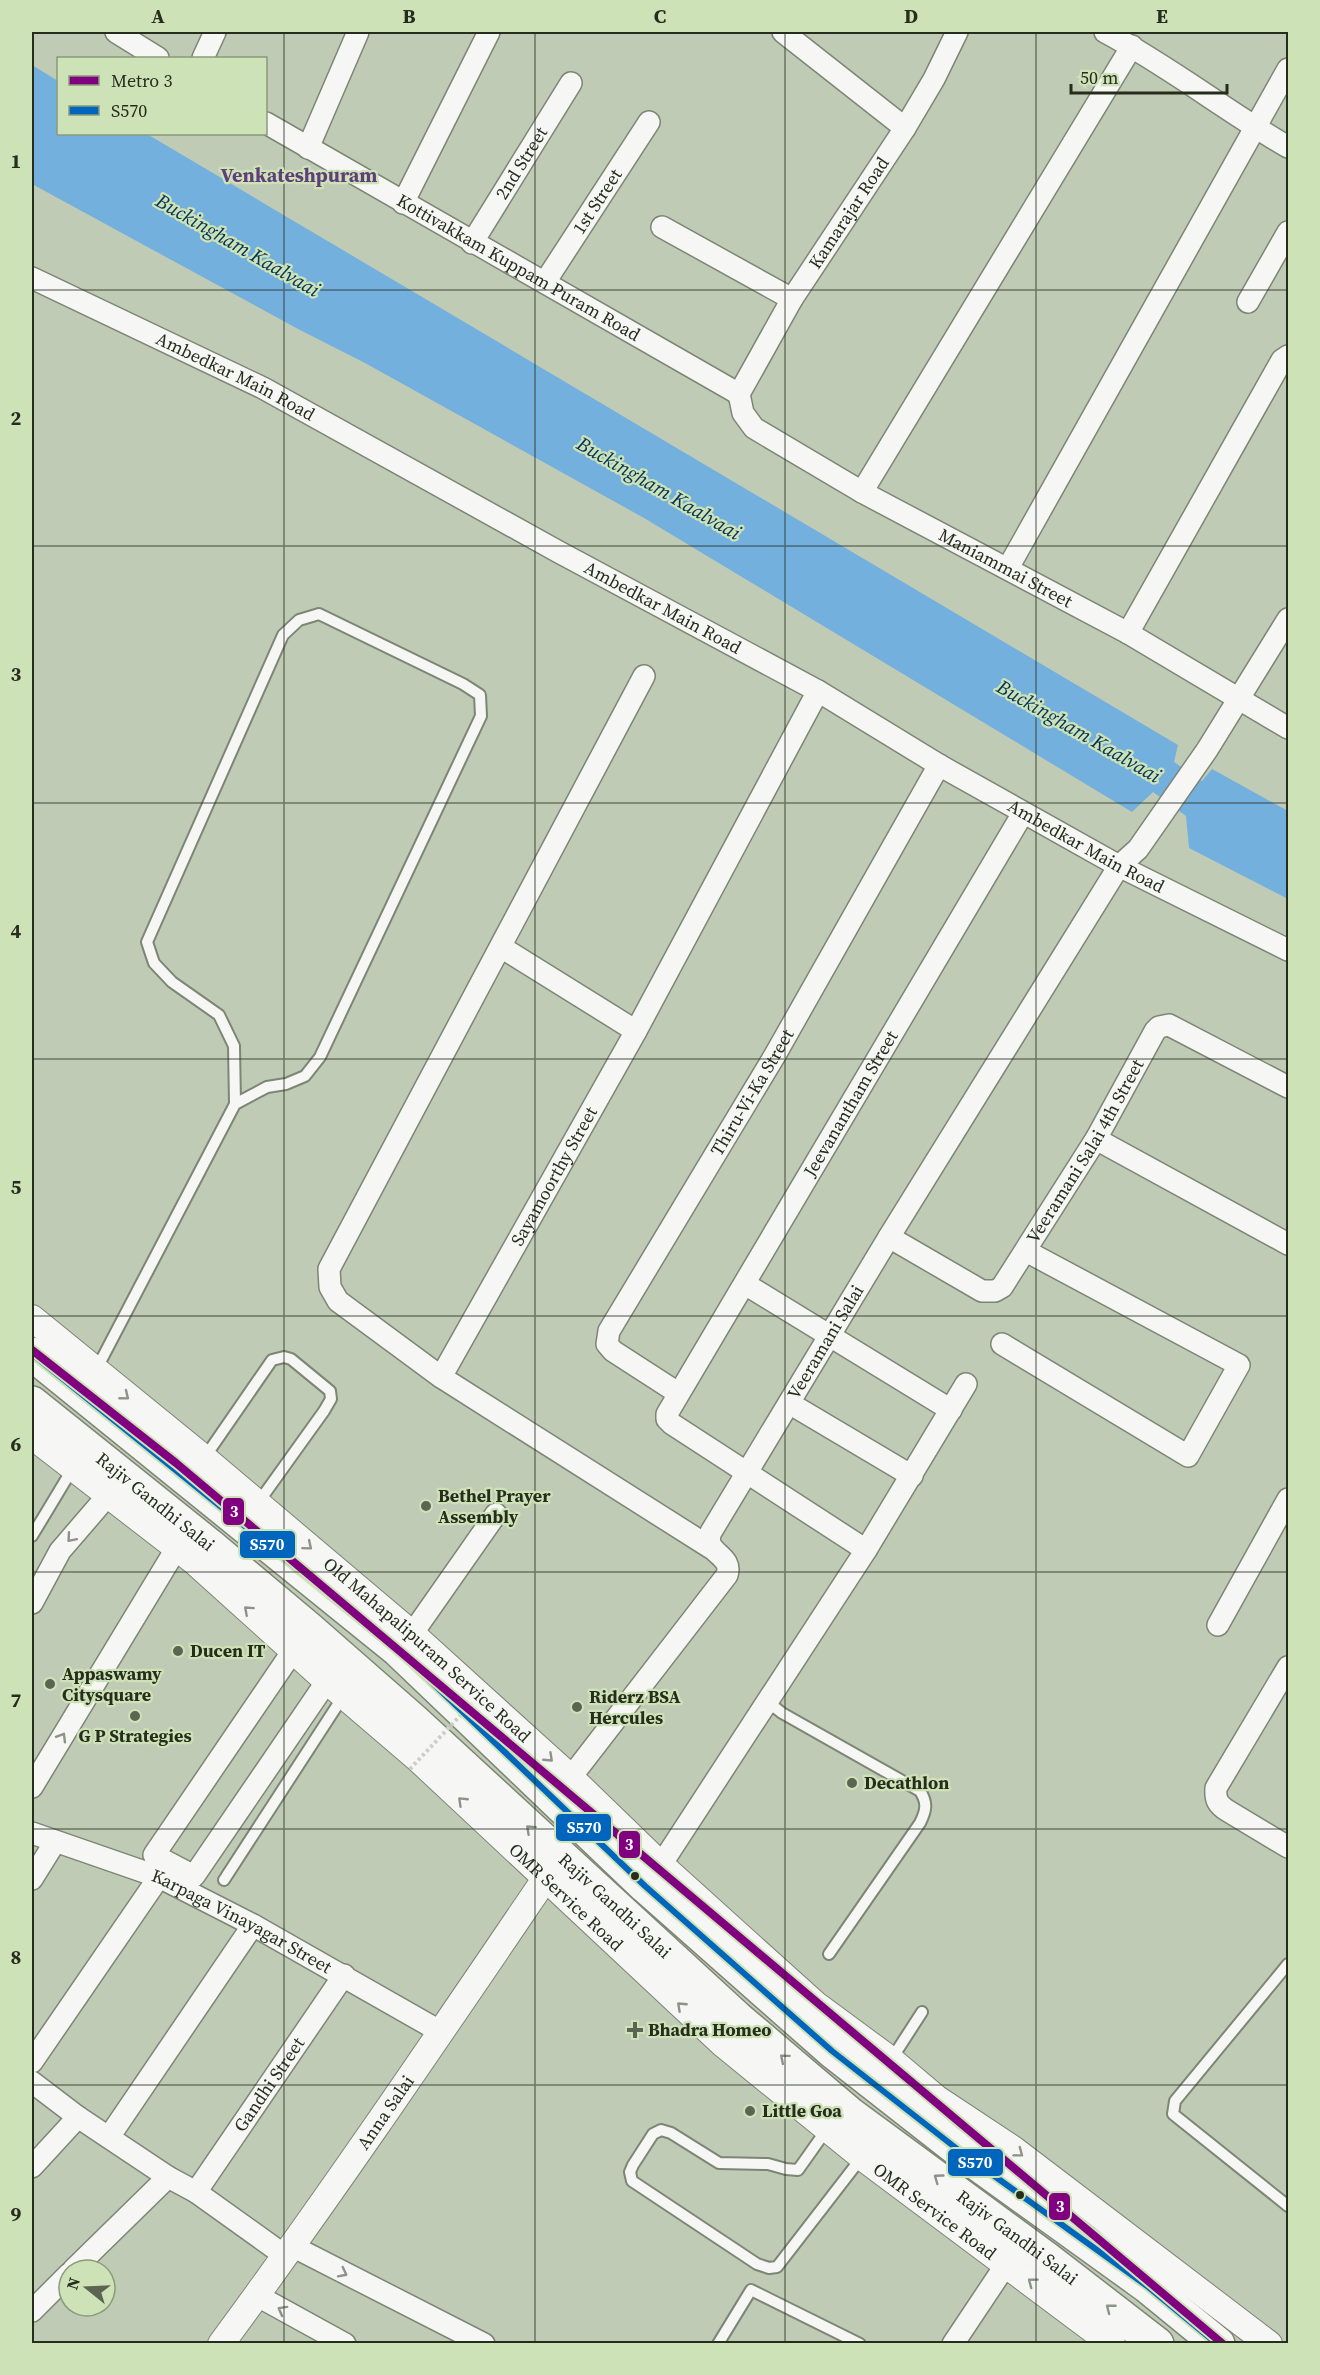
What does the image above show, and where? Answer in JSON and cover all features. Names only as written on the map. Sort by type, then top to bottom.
[{"type":"main road","name":"Rajiv Gandhi Salai","points":[[32,1354],[398,1650],[562,1789],[832,2051],[961,2152],[1147,2286],[1218,2343]]},
{"type":"main road","name":"Rajiv Gandhi Salai","points":[[32,1403],[200,1538],[301,1639],[414,1721],[554,1869],[737,2018],[850,2114],[1157,2343]]},
{"type":"street","points":[[116,32],[156,57]]},
{"type":"street","points":[[203,57],[215,32]]},
{"type":"street","points":[[308,148],[358,32]]},
{"type":"street","points":[[403,203],[489,32]]},
{"type":"street","points":[[783,32],[905,128]]},
{"type":"street","name":"Kamarajar Road","points":[[739,394],[792,298],[905,128],[934,79],[957,32]]},
{"type":"street","points":[[1105,32],[1132,46],[1255,128],[1288,147]]},
{"type":"street","points":[[862,492],[1132,46]]},
{"type":"street","points":[[1008,568],[1288,69]]},
{"type":"street","name":"2nd Street","points":[[472,243],[571,83]]},
{"type":"street","name":"1st Street","points":[[545,282],[649,122]]},
{"type":"street","name":"Kottivakkam Kuppam Puram Road","points":[[267,124],[739,394]]},
{"type":"street","points":[[662,227],[792,298]]},
{"type":"street","points":[[1248,302],[1288,232]]},
{"type":"street","name":"Ambedkar Main Road","points":[[32,278],[263,388],[557,551],[818,691],[939,765],[1119,866],[1288,950]]},
{"type":"street","points":[[1128,633],[1282,360],[1288,356]]},
{"type":"street","name":"Maniammai Street","points":[[739,394],[744,413],[754,428],[862,492],[1128,633],[1288,728]]},
{"type":"street","name":"Veeramani Salai","points":[[711,1548],[709,1542],[711,1532],[889,1237],[1119,866],[1138,849],[1207,750],[1288,619]]},
{"type":"street","points":[[562,1789],[727,1575],[728,1562],[711,1548],[441,1377],[338,1301],[330,1287],[330,1269],[644,676]]},
{"type":"street","name":"Sayamoorthy Street","points":[[441,1377],[636,1030],[818,691]]},
{"type":"street","name":"Thiru-Vi-Ka Street","points":[[678,1393],[613,1351],[608,1344],[609,1331],[775,1055],[939,765]]},
{"type":"street","name":"Jeevanantham Street","points":[[747,1473],[669,1421],[667,1414],[1023,813]]},
{"type":"street","points":[[501,947],[636,1030]]},
{"type":"street","name":"Veeramani Salai 4th Street","points":[[889,1237],[982,1292],[995,1291],[1002,1287],[1096,1139],[1155,1031],[1164,1025],[1288,1087]]},
{"type":"street","points":[[1096,1139],[1288,1244]]},
{"type":"street","points":[[1002,1344],[1188,1456],[1239,1365],[1026,1251]]},
{"type":"street","points":[[745,1284],[951,1410]]},
{"type":"street","name":"Old Mahapalipuram Service Road","points":[[32,1318],[95,1372],[204,1458],[412,1634],[562,1789]]},
{"type":"street","points":[[966,1384],[866,1550],[654,1876],[815,2004],[891,2060],[936,2098],[1013,2149],[1269,2343]]},
{"type":"street","points":[[789,1402],[912,1476]]},
{"type":"street","name":"OMR Service Road","points":[[32,1436],[109,1494],[176,1549],[301,1639],[335,1688],[425,1766],[554,1869],[724,2045],[862,2157],[1112,2343]]},
{"type":"street","points":[[747,1473],[866,1550]]},
{"type":"street","points":[[32,1603],[60,1551],[109,1494]]},
{"type":"street","points":[[1218,1625],[1288,1499]]},
{"type":"street","points":[[412,1634],[496,1514]]},
{"type":"street","points":[[32,1787],[176,1549]]},
{"type":"street","points":[[301,1639],[154,1855],[194,1876],[335,1688]]},
{"type":"street","points":[[1288,1667],[1216,1788],[1215,1797],[1220,1806],[1288,1847]]},
{"type":"street","name":"Karpaga Vinayagar Street","points":[[32,1833],[159,1877],[344,1975],[441,2032]]},
{"type":"street","points":[[32,1879],[55,1842]]},
{"type":"street","name":"Anna Salai","points":[[220,2343],[288,2250],[554,1869]]},
{"type":"street","points":[[32,2062],[159,1877]]},
{"type":"street","points":[[109,2137],[253,1925]]},
{"type":"street","name":"Gandhi Street","points":[[196,2192],[344,1975]]},
{"type":"street","points":[[32,2082],[78,2117],[168,2177],[288,2250],[484,2343]]},
{"type":"street","points":[[32,2167],[78,2117]]},
{"type":"street","points":[[85,2258],[168,2177]]},
{"type":"street","points":[[953,2343],[1007,2263]]},
{"type":"street","points":[[32,2311],[57,2286]]},
{"type":"street","points":[[256,2295],[345,2343]]},
{"type":"lane","points":[[95,1372],[235,1104],[234,1046],[219,1015],[172,982],[154,963],[147,942],[283,635],[299,620],[319,614],[463,684],[480,695],[481,716],[320,1057],[305,1076],[286,1084],[267,1087],[235,1104]]},
{"type":"lane","points":[[204,1458],[272,1360],[284,1357],[291,1359],[330,1391],[331,1399],[324,1411],[257,1503]]},
{"type":"lane","points":[[33,1530],[73,1467]]},
{"type":"lane","points":[[224,1880],[335,1688]]},
{"type":"lane","points":[[768,1702],[782,1713],[920,1791],[925,1800],[926,1811],[920,1823],[829,1954]]},
{"type":"lane","points":[[1288,1964],[1175,2101],[1173,2114],[1288,2206]]},
{"type":"lane","points":[[891,2060],[922,2012]]},
{"type":"lane","points":[[827,2130],[798,2170],[768,2164],[719,2163],[671,2133],[661,2130],[653,2134],[633,2164],[630,2172],[632,2181],[757,2264],[769,2268],[777,2266],[862,2157]]},
{"type":"lane","points":[[718,2343],[751,2290],[860,2343]]},
{"type":"path","points":[[410,1769],[472,1703]]},
{"type":"water","name":"Buckingham Kaalvaai","points":[[32,65],[57,80],[57,135],[149,135],[1178,745],[1174,762],[1202,781],[1212,769],[1288,811],[1288,899],[1189,848],[1186,816],[1153,792],[1132,812],[644,518],[365,363],[32,184]]},
{"type":"metro line","name":"3","points":[[32,1350],[176,1463],[1223,2344]]},
{"type":"transit line","name":"S570","points":[[32,1354],[398,1650],[645,1886],[832,2051],[961,2152],[1147,2286],[1217,2344]]},
{"type":"place","name":"Bethel Prayer Assembly","points":[[426,1506]]},
{"type":"place","name":"Ducen IT","points":[[178,1651]]},
{"type":"place","name":"Appaswamy Citysquare","points":[[50,1684]]},
{"type":"place","name":"Riderz BSA Hercules","points":[[577,1707]]},
{"type":"place","name":"G P Strategies","points":[[135,1716]]},
{"type":"place","name":"Decathlon","points":[[852,1783]]},
{"type":"place","name":"Bhadra Homeo","points":[[635,2030]]},
{"type":"place","name":"Little Goa","points":[[750,2111]]},
{"type":"district","name":"Venkateshpuram","points":[[299,175]]}]
